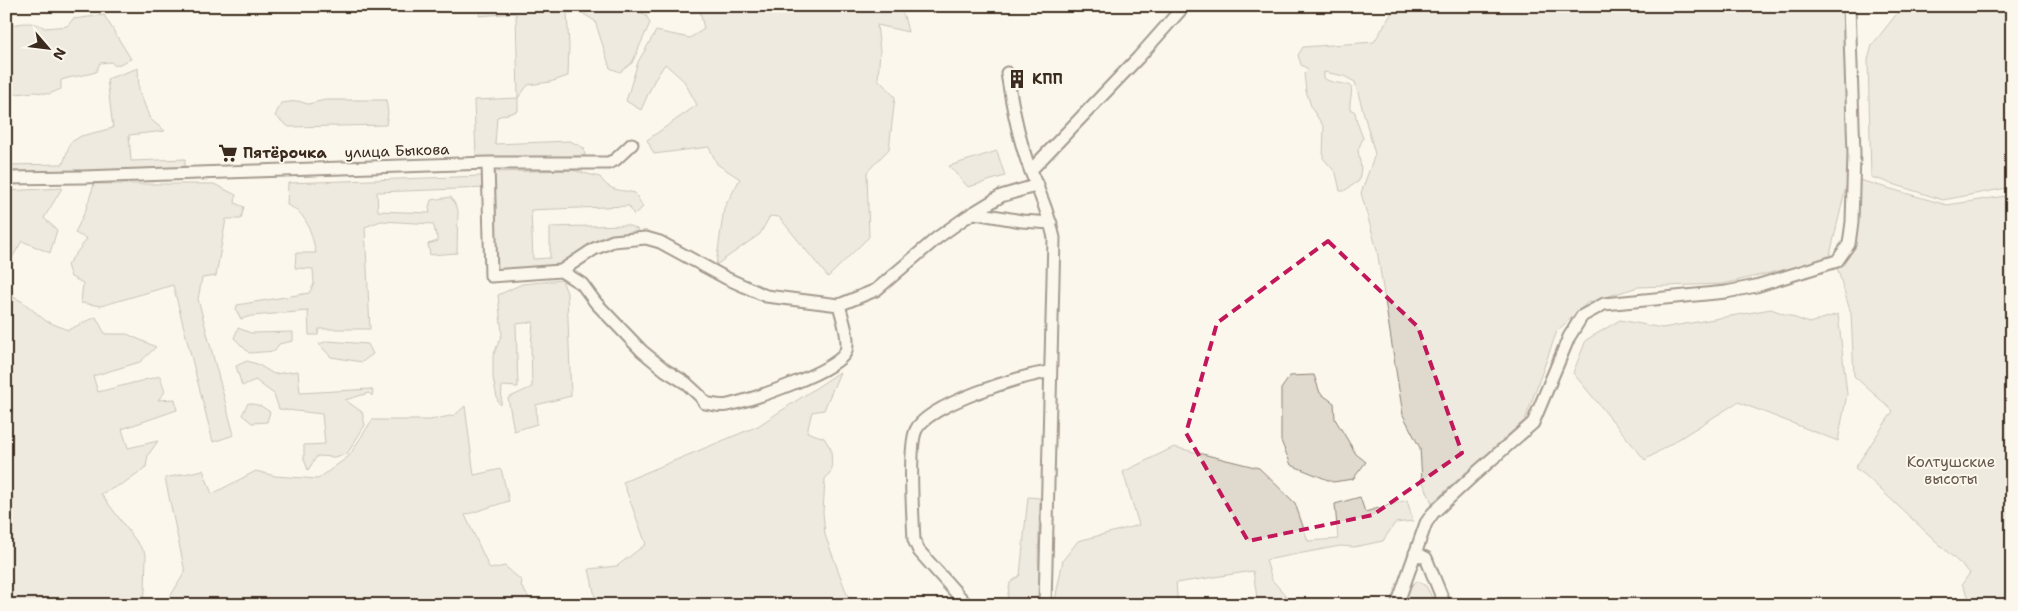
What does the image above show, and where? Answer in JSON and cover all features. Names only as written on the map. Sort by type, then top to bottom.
[{"type":"street","points":[[1031,170],[1138,58],[1184,6]]},
{"type":"street","points":[[1397,605],[1426,523],[1434,513],[1534,423],[1569,338],[1582,316],[1604,304],[1726,292],[1756,286],[1837,261],[1843,254],[1850,244],[1854,154],[1849,6]]},
{"type":"street","points":[[1007,73],[1013,110],[1031,170],[1051,223],[1054,238],[1049,372],[1045,605]]},
{"type":"street","name":"улица Быкова","points":[[6,178],[488,164],[608,163],[615,160],[632,144]]},
{"type":"street","points":[[488,164],[491,276],[561,272],[594,249],[613,241],[646,238],[660,242],[726,278],[766,296],[839,305],[876,290],[937,238],[1000,196],[1038,185]]},
{"type":"street","points":[[975,212],[1022,221],[1051,223]]},
{"type":"street","points":[[561,272],[582,284],[596,303],[642,351],[665,370],[686,383],[705,403],[726,406],[818,374],[842,358],[846,350],[846,339],[839,305]]},
{"type":"street","points":[[967,605],[919,551],[914,540],[912,448],[915,431],[926,417],[964,399],[1031,374],[1049,372]]},
{"type":"street","points":[[1415,553],[1426,558],[1444,605]]},
{"type":"highlighted area","points":[[1328,241],[1418,327],[1462,453],[1373,515],[1248,541],[1186,433],[1217,323]]},
{"type":"green space","points":[[635,6],[636,9],[646,15],[650,23],[632,63],[620,72],[610,68],[595,21],[582,13],[567,13],[568,76],[550,82],[528,85],[518,98],[516,13],[479,16],[480,7]]},
{"type":"green space","points":[[699,6],[897,6],[904,16],[908,32],[877,25],[880,51],[878,79],[895,97],[889,149],[867,172],[869,237],[828,277],[779,217],[770,216],[760,234],[716,265],[724,208],[740,179],[717,164],[709,147],[654,154],[647,140],[697,105],[684,81],[665,64],[654,81],[641,110],[626,101],[638,62],[656,31],[690,38],[704,29]]},
{"type":"green space","points":[[1396,6],[1843,6],[1849,174],[1829,259],[1723,284],[1638,287],[1587,303],[1557,331],[1525,420],[1432,503],[1422,480],[1420,448],[1403,415],[1377,250],[1361,193],[1375,154],[1355,82],[1344,76],[1324,72],[1324,78],[1327,80],[1351,86],[1350,109],[1355,112],[1363,138],[1358,150],[1361,168],[1359,181],[1344,191],[1340,191],[1336,173],[1323,158],[1324,127],[1312,109],[1306,91],[1304,73],[1308,69],[1301,65],[1298,55],[1303,47],[1374,42]]},
{"type":"green space","points":[[1903,6],[2012,6],[2012,187],[1943,200],[1871,177],[1868,60],[1872,45]]},
{"type":"green space","points":[[104,15],[131,59],[115,66],[111,62],[100,63],[96,72],[61,80],[61,89],[49,94],[35,92],[6,95],[6,27],[26,23],[40,25],[45,28],[67,26],[73,19]]},
{"type":"green space","points":[[138,68],[139,90],[150,119],[165,131],[129,135],[131,161],[185,159],[185,170],[6,176],[6,165],[63,164],[70,143],[81,136],[113,128],[107,79]]},
{"type":"green space","points":[[518,98],[518,111],[497,117],[495,144],[570,141],[584,148],[585,156],[476,159],[474,100]]},
{"type":"green space","points":[[325,100],[386,100],[388,113],[386,125],[289,127],[275,116],[281,103],[298,101],[308,104]]},
{"type":"green space","points":[[997,151],[1005,176],[968,187],[949,166]]},
{"type":"green space","points":[[572,170],[600,177],[611,188],[635,193],[643,207],[634,215],[629,206],[531,210],[533,259],[550,258],[550,227],[627,225],[637,229],[639,234],[549,270],[498,274],[492,172]]},
{"type":"green space","points":[[482,176],[486,188],[377,192],[378,211],[430,213],[431,200],[451,197],[458,210],[457,253],[430,255],[428,244],[438,241],[433,224],[381,221],[365,227],[370,329],[319,329],[318,335],[309,335],[308,311],[251,316],[241,319],[236,310],[237,305],[309,293],[314,284],[313,269],[295,268],[296,253],[316,253],[308,225],[304,218],[300,213],[287,205],[288,183]]},
{"type":"green space","name":"Колтушские высоты","points":[[1856,179],[1947,205],[2012,195],[2012,605],[1973,605],[1962,584],[1970,573],[1865,475],[1855,468],[1893,411],[1854,376],[1851,314],[1837,267],[1851,240]]},
{"type":"green space","points":[[94,184],[214,184],[236,195],[235,203],[244,207],[241,219],[226,219],[216,276],[202,278],[198,299],[234,435],[213,442],[173,285],[101,306],[81,303],[83,283],[71,277],[67,265],[87,239],[75,233],[86,209]]},
{"type":"green space","points":[[62,188],[44,218],[57,230],[50,253],[22,241],[6,268],[6,191]]},
{"type":"green space","points":[[562,280],[567,293],[571,396],[536,405],[537,424],[514,431],[508,398],[532,387],[531,346],[533,322],[516,324],[518,387],[502,386],[501,405],[498,402],[493,378],[493,356],[502,334],[498,295],[522,284]]},
{"type":"green space","points":[[6,293],[23,302],[46,321],[68,330],[96,317],[105,334],[127,334],[156,347],[140,362],[93,376],[98,392],[160,376],[165,392],[158,400],[175,399],[177,410],[122,429],[128,448],[158,441],[148,455],[146,467],[124,483],[101,494],[146,554],[145,592],[141,605],[6,605]]},
{"type":"green space","points":[[1771,309],[1809,323],[1838,314],[1847,394],[1838,441],[1738,402],[1645,460],[1573,373],[1586,340],[1620,320],[1662,328]]},
{"type":"green space","points":[[238,328],[251,333],[293,332],[293,341],[279,344],[275,351],[249,353],[234,338]]},
{"type":"green space","points":[[328,341],[368,344],[373,354],[362,362],[331,357],[319,344]]},
{"type":"green space","points":[[247,361],[257,364],[274,374],[298,371],[300,393],[371,389],[373,391],[372,396],[369,393],[345,400],[362,412],[365,425],[347,454],[334,457],[317,456],[308,470],[304,459],[304,445],[325,444],[322,414],[279,409],[274,394],[255,380],[242,386],[236,366]]},
{"type":"green space","points":[[840,372],[824,410],[812,412],[807,432],[824,438],[831,449],[832,470],[825,479],[823,512],[825,535],[848,597],[859,605],[590,605],[596,601],[589,569],[617,566],[646,544],[623,482],[758,426]]},
{"type":"green space","points":[[1314,375],[1320,393],[1334,403],[1335,419],[1356,454],[1366,462],[1353,479],[1333,482],[1291,465],[1281,441],[1281,389],[1290,376]]},
{"type":"green space","points":[[248,403],[261,406],[270,412],[267,422],[252,423],[242,415]]},
{"type":"green space","points":[[465,406],[474,475],[501,469],[509,501],[465,515],[490,569],[505,566],[522,581],[521,586],[534,605],[165,605],[185,572],[165,478],[203,470],[212,494],[256,471],[275,476],[318,479],[349,456],[372,420],[430,420],[455,415]]},
{"type":"green space","points":[[1174,447],[1259,468],[1295,503],[1308,541],[1338,539],[1335,504],[1360,497],[1365,512],[1407,500],[1413,521],[1395,523],[1383,541],[1354,547],[1340,546],[1266,560],[1272,580],[1286,596],[1287,605],[1258,605],[1253,571],[1176,583],[1178,605],[1054,605],[1063,560],[1078,541],[1139,525],[1123,472]]},
{"type":"green space","points":[[1028,497],[1040,498],[1038,562],[1041,577],[1039,605],[1006,605],[1010,583],[1020,575]]},
{"type":"green space","points":[[1417,581],[1426,586],[1436,605],[1404,605],[1409,587]]},
{"type":"place","name":"КПП","points":[[1017,79]]},
{"type":"place","name":"Пятёрочка","points":[[228,153]]}]
